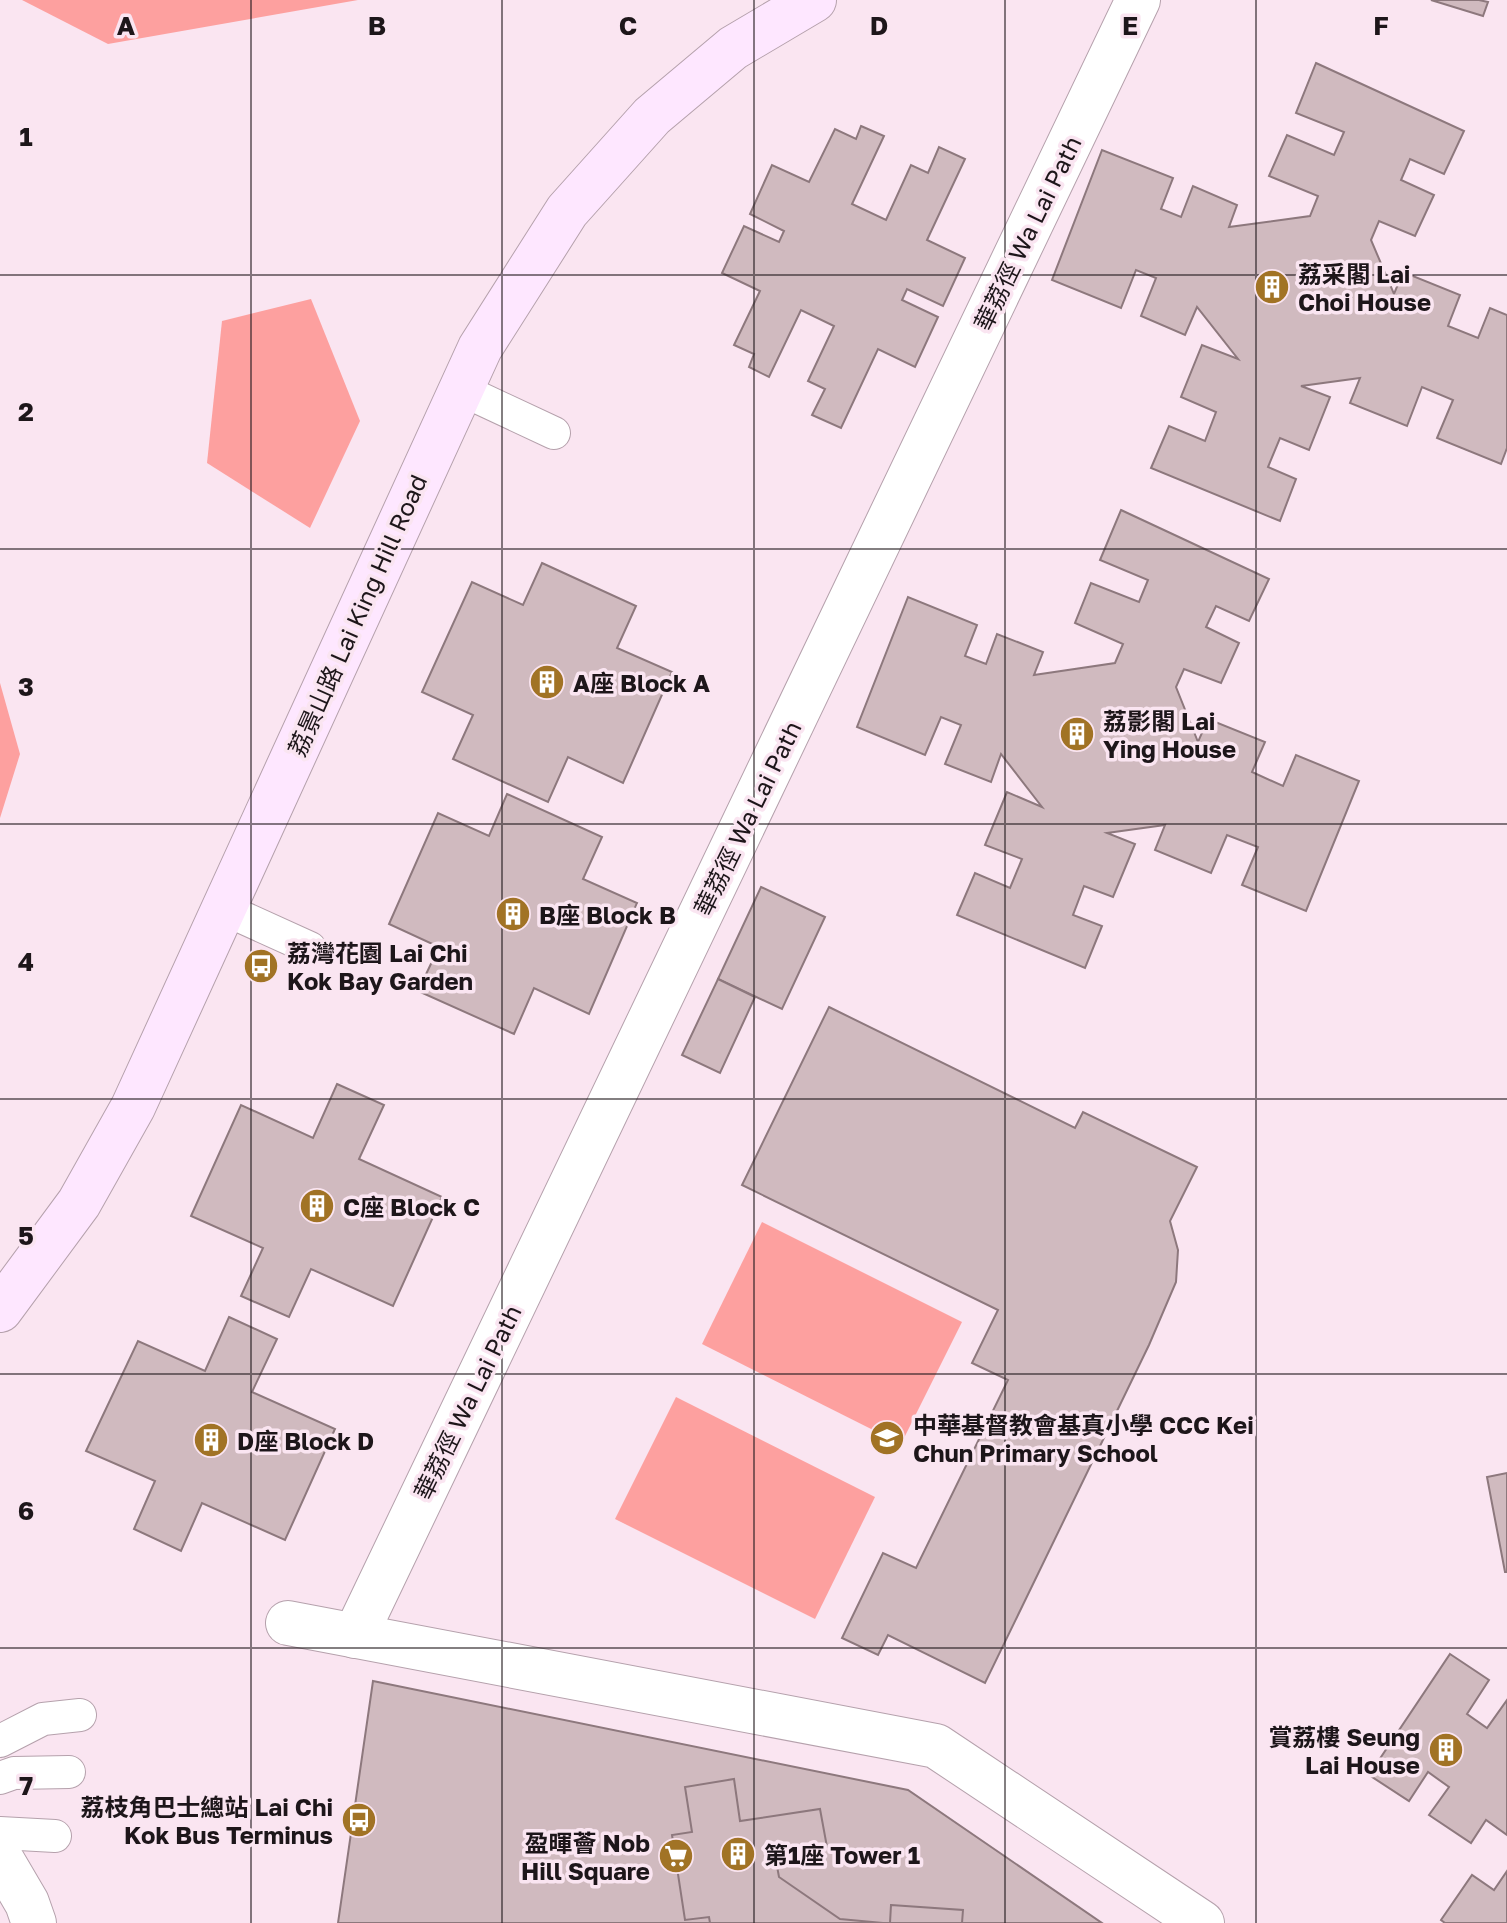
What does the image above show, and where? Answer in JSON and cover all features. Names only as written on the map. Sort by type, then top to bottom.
[{"type":"main road","name":"荔景山路 Lai King Hill Road","points":[[0,1310],[79,1203],[133,1107],[480,348],[567,211],[652,116],[733,48],[814,0]]},
{"type":"street","name":"華荔徑 Wa Lai Path","points":[[355,1636],[1138,0]]},
{"type":"street","points":[[288,1623],[936,1746],[1202,1923]]},
{"type":"street","points":[[0,1857],[27,1903],[34,1923]]},
{"type":"lane","points":[[460,389],[554,433]]},
{"type":"lane","points":[[224,909],[310,948]]},
{"type":"lane","points":[[0,1741],[43,1719],[80,1715]]},
{"type":"lane","points":[[0,1778],[14,1773],[69,1772]]},
{"type":"lane","points":[[0,1833],[55,1836]]},
{"type":"shaded area","points":[[22,0],[358,0],[108,44]]},
{"type":"shaded area","points":[[311,299],[360,421],[310,528],[207,463],[222,321]]},
{"type":"shaded area","points":[[0,683],[20,754],[0,818]]},
{"type":"shaded area","points":[[762,1222],[962,1322],[901,1444],[702,1344]]},
{"type":"shaded area","points":[[676,1397],[875,1497],[815,1619],[615,1519]]},
{"type":"building","points":[[1431,0],[1479,0],[1488,2],[1483,16]]},
{"type":"building","name":"荔采閣 Lai Choi House","points":[[1316,63],[1464,131],[1444,174],[1410,159],[1401,180],[1434,195],[1415,236],[1379,221],[1371,240],[1394,294],[1403,272],[1460,295],[1448,326],[1478,338],[1490,308],[1507,315],[1507,448],[1501,464],[1437,438],[1453,400],[1422,387],[1407,426],[1350,403],[1360,378],[1301,386],[1330,397],[1309,450],[1280,438],[1268,467],[1296,479],[1280,521],[1151,468],[1169,426],[1205,441],[1216,412],[1181,397],[1202,345],[1238,359],[1197,307],[1185,335],[1141,316],[1156,278],[1136,270],[1121,308],[1052,280],[1102,150],[1173,178],[1161,209],[1181,217],[1193,186],[1237,205],[1229,227],[1310,216],[1318,196],[1269,176],[1287,135],[1334,155],[1344,132],[1296,113]]},
{"type":"building","points":[[861,126],[884,136],[852,204],[886,220],[911,165],[928,173],[939,147],[965,159],[927,240],[965,258],[943,306],[907,289],[902,300],[938,317],[915,367],[878,349],[841,428],[812,415],[825,389],[808,381],[834,326],[801,310],[769,377],[749,367],[754,354],[734,345],[760,291],[722,273],[744,226],[779,242],[784,231],[750,214],[772,165],[809,182],[835,129],[856,139]]},
{"type":"building","name":"荔影閣 Lai Ying House","points":[[1121,510],[1269,579],[1249,621],[1216,606],[1206,627],[1239,643],[1221,683],[1184,669],[1176,687],[1198,742],[1208,719],[1265,742],[1252,772],[1283,786],[1296,755],[1359,781],[1306,911],[1242,885],[1258,847],[1227,835],[1211,873],[1155,850],[1165,825],[1107,833],[1135,844],[1113,897],[1084,886],[1073,915],[1102,926],[1085,968],[957,915],[975,873],[1010,888],[1022,859],[985,845],[1007,792],[1042,807],[1001,754],[991,782],[945,764],[961,725],[941,717],[925,755],[857,727],[908,597],[977,625],[965,656],[986,664],[997,634],[1043,652],[1034,675],[1115,663],[1123,644],[1075,623],[1091,583],[1139,602],[1148,580],[1100,560]]},
{"type":"building","name":"A座 Block A","points":[[542,563],[636,606],[617,648],[672,672],[623,783],[568,757],[548,802],[453,759],[473,715],[422,692],[472,582],[523,605]]},
{"type":"building","name":"B座 Block B","points":[[507,794],[602,837],[583,879],[637,903],[589,1014],[534,988],[514,1034],[418,991],[439,947],[389,924],[438,813],[489,836]]},
{"type":"building","points":[[761,887],[825,917],[782,1009],[718,979]]},
{"type":"building","points":[[718,979],[755,997],[720,1073],[682,1055]]},
{"type":"building","points":[[829,1007],[1075,1128],[1083,1112],[1197,1167],[1170,1221],[1178,1250],[1176,1282],[1149,1345],[985,1683],[888,1635],[878,1655],[842,1638],[883,1553],[916,1568],[1008,1380],[972,1363],[998,1310],[742,1185]]},
{"type":"building","name":"C座 Block C","points":[[337,1084],[384,1105],[359,1159],[442,1197],[393,1306],[311,1269],[289,1317],[241,1296],[263,1248],[191,1216],[241,1105],[313,1138]]},
{"type":"building","name":"D座 Block D","points":[[229,1317],[277,1339],[252,1392],[335,1429],[285,1540],[202,1503],[181,1551],[134,1529],[155,1481],[86,1451],[138,1341],[205,1371]]},
{"type":"building","points":[[1507,1473],[1507,1572],[1505,1572],[1487,1477]]},
{"type":"building","name":"賞荔樓 Seung Lai House","points":[[1450,1654],[1489,1680],[1467,1714],[1487,1728],[1507,1700],[1507,1835],[1486,1820],[1471,1843],[1429,1815],[1449,1787],[1428,1772],[1409,1801],[1369,1775]]},
{"type":"building","name":"盈暉薈 Nob Hill Square","points":[[373,1681],[908,1790],[1102,1923],[338,1923]]},
{"type":"building","name":"第1座 Tower 1","points":[[734,1779],[740,1821],[820,1809],[827,1847],[776,1861],[779,1877],[840,1919],[883,1923],[710,1923],[709,1917],[685,1920],[672,1835],[692,1832],[685,1787]]},
{"type":"building","points":[[1507,1871],[1507,1923],[1445,1923],[1441,1920],[1472,1875],[1494,1890]]},
{"type":"building","name":"第1座 Tower 1","points":[[891,1905],[963,1910],[962,1923],[890,1923]]},
{"type":"place","name":"荔采閣 Lai Choi House","points":[[1272,287]]},
{"type":"place","name":"A座 Block A","points":[[547,682]]},
{"type":"place","name":"荔影閣 Lai Ying House","points":[[1077,734]]},
{"type":"place","name":"B座 Block B","points":[[513,914]]},
{"type":"place","name":"荔灣花園 Lai Chi Kok Bay Garden","points":[[261,966]]},
{"type":"place","name":"C座 Block C","points":[[317,1206]]},
{"type":"place","name":"中華基督教會基真小學 CCC Kei Chun Primary School","points":[[887,1438]]},
{"type":"place","name":"D座 Block D","points":[[211,1440]]},
{"type":"place","name":"賞荔樓 Seung Lai House","points":[[1446,1750]]},
{"type":"place","name":"荔枝角巴士總站 Lai Chi Kok Bus Terminus","points":[[359,1820]]},
{"type":"place","name":"第1座 Tower 1","points":[[738,1854]]},
{"type":"place","name":"盈暉薈 Nob Hill Square","points":[[676,1856]]}]
